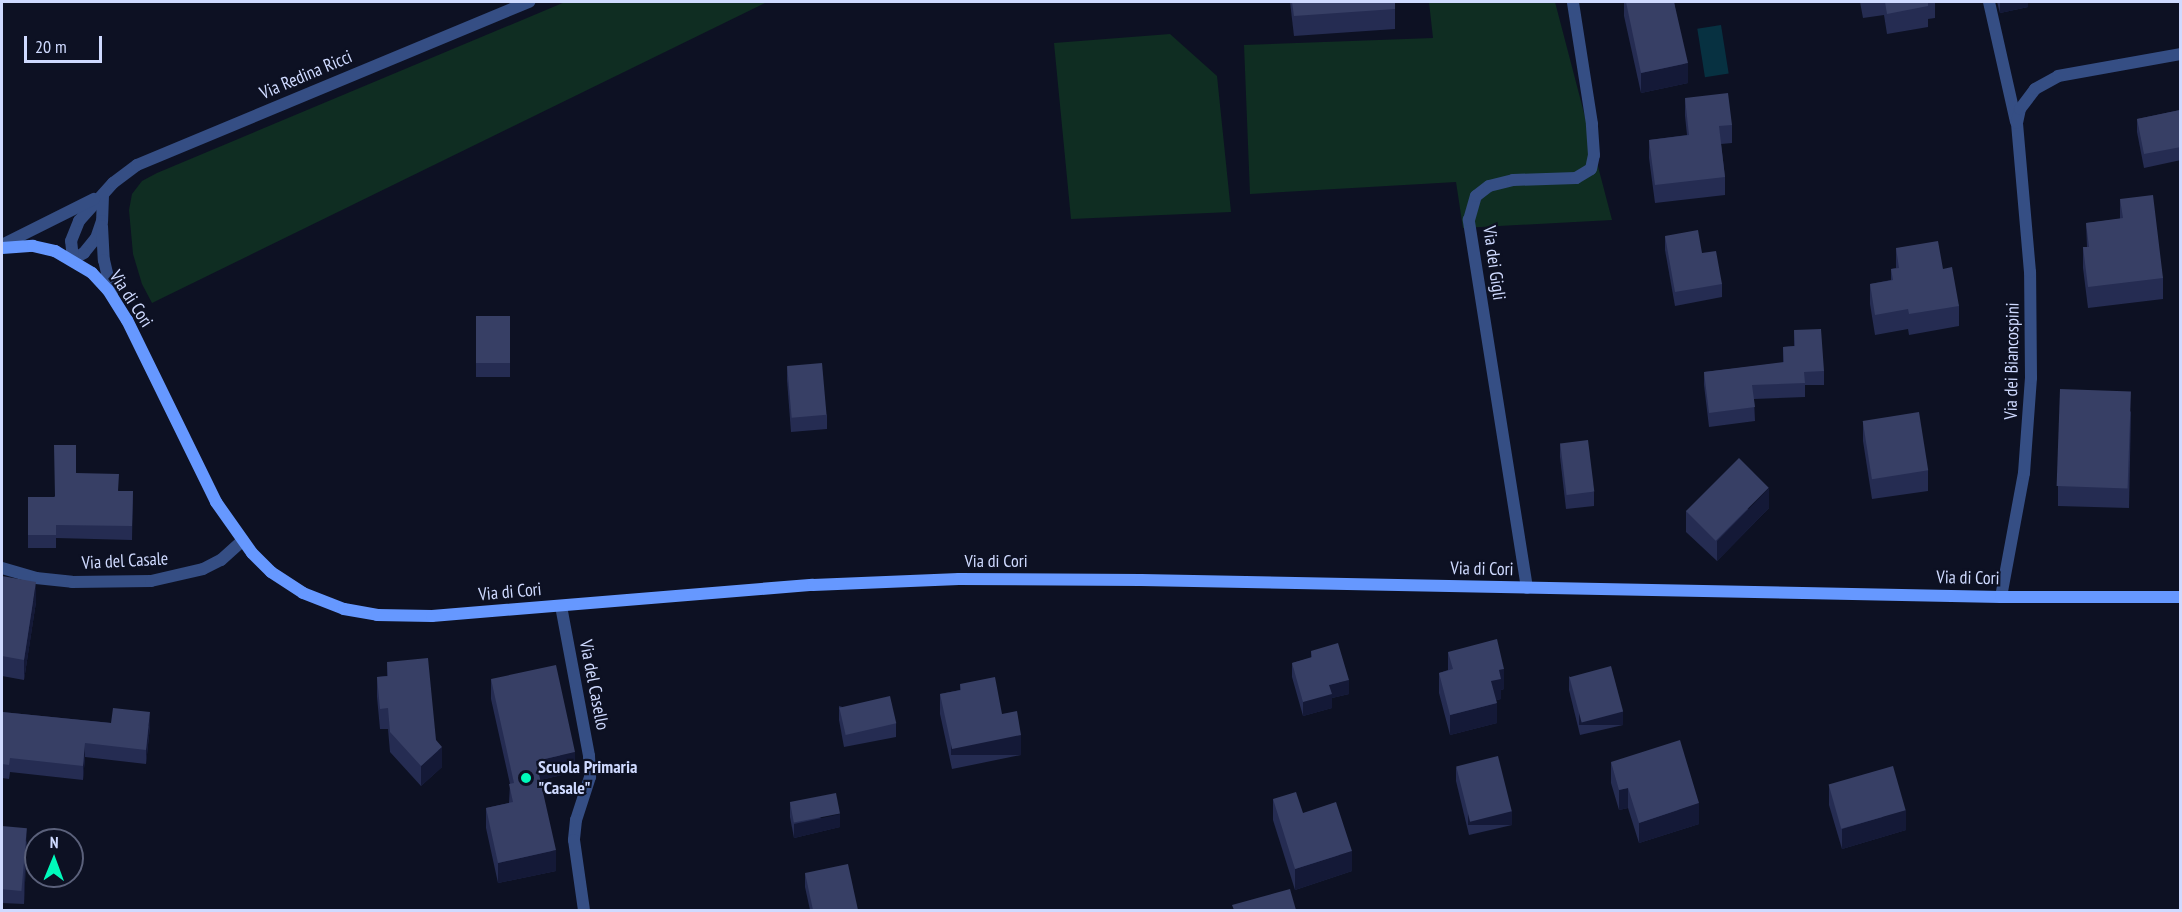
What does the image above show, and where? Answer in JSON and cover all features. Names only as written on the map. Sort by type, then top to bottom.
[{"type":"main road","name":"Via di Cori","points":[[2,246],[33,246],[55,251],[73,259],[92,273],[112,296],[127,320],[216,502],[242,542],[271,572],[291,586],[329,604],[359,612],[396,617],[432,616],[813,585],[931,579],[1101,579],[2001,597],[2181,597]]},
{"type":"street","name":"Via Redina Ricci","points":[[103,195],[119,178],[137,165],[530,2]]},
{"type":"street","name":"Via dei Gigli","points":[[1527,588],[1469,220],[1476,196],[1490,186],[1513,180],[1576,178],[1591,169],[1594,155],[1592,124],[1573,2]]},
{"type":"street","name":"Via dei Biancospini","points":[[1989,2],[2017,123],[2030,284],[2031,378],[2024,473],[2001,597]]},
{"type":"street","name":"Via dei Biancospini","points":[[2017,123],[2020,109],[2028,96],[2041,84],[2058,76],[2181,54]]},
{"type":"street","points":[[103,195],[104,260],[112,296]]},
{"type":"street","points":[[2,246],[103,195]]},
{"type":"street","points":[[73,259],[71,245],[74,231],[103,195]]},
{"type":"street","points":[[73,259],[93,243],[102,221]]},
{"type":"street","name":"Via del Casale","points":[[2,568],[36,578],[72,582],[151,581],[203,569],[221,560],[242,542]]},
{"type":"street","name":"Via del Casello","points":[[561,606],[589,756],[590,777],[576,820],[574,840],[584,910]]},
{"type":"green space","points":[[565,2],[767,2],[152,303],[142,284],[133,254],[129,210],[132,194],[142,181]]},
{"type":"green space","points":[[1429,2],[1555,2],[1612,220],[1463,228],[1456,182],[1250,194],[1244,45],[1433,38]]},
{"type":"green space","points":[[1170,34],[1217,76],[1231,212],[1071,219],[1054,43]]},
{"type":"water","points":[[1721,25],[1729,73],[1705,77],[1697,29]]},
{"type":"building","points":[[1292,2],[1395,2],[1395,9],[1294,16]]},
{"type":"building","points":[[1626,2],[1674,2],[1688,63],[1641,73]]},
{"type":"building","points":[[1885,2],[1928,2],[1928,6],[1887,14]]},
{"type":"building","points":[[1728,93],[1732,125],[1719,126],[1725,177],[1655,185],[1649,140],[1689,135],[1685,98]]},
{"type":"building","points":[[2180,110],[2181,147],[2144,154],[2137,119]]},
{"type":"building","points":[[2153,195],[2163,278],[2088,287],[2083,247],[2089,247],[2086,223],[2123,218],[2120,199]]},
{"type":"building","points":[[1698,230],[1702,253],[1716,251],[1722,284],[1675,292],[1665,236]]},
{"type":"building","points":[[1938,241],[1943,269],[1952,267],[1959,306],[1909,314],[1908,309],[1875,315],[1870,284],[1893,280],[1891,269],[1899,268],[1896,248]]},
{"type":"building","points":[[476,316],[510,316],[510,363],[476,363]]},
{"type":"building","points":[[1821,329],[1824,371],[1804,372],[1805,383],[1752,385],[1755,407],[1709,413],[1704,372],[1784,362],[1783,347],[1795,346],[1794,330]]},
{"type":"building","points":[[822,363],[827,415],[792,418],[787,366]]},
{"type":"building","points":[[2060,389],[2131,391],[2128,488],[2057,486]]},
{"type":"building","points":[[1919,412],[1928,470],[1872,479],[1863,421]]},
{"type":"building","points":[[1588,440],[1594,492],[1567,495],[1560,443]]},
{"type":"building","points":[[54,445],[76,445],[76,473],[119,474],[118,491],[133,491],[132,526],[56,525],[56,535],[28,535],[28,497],[55,497]]},
{"type":"building","points":[[1739,458],[1769,488],[1716,541],[1686,511]]},
{"type":"building","points":[[2,576],[36,582],[24,660],[2,656]]},
{"type":"building","points":[[1497,639],[1504,669],[1499,670],[1501,679],[1491,681],[1497,703],[1450,715],[1439,673],[1453,669],[1448,652]]},
{"type":"building","points":[[1338,643],[1349,680],[1329,685],[1332,694],[1303,702],[1292,663],[1312,657],[1311,651]]},
{"type":"building","points":[[428,658],[436,740],[442,747],[421,766],[390,732],[388,708],[380,709],[377,677],[388,676],[387,662]]},
{"type":"building","points":[[556,665],[575,752],[536,761],[556,850],[498,863],[486,808],[513,802],[509,784],[514,783],[491,679]]},
{"type":"building","points":[[1611,666],[1623,711],[1582,723],[1569,677]]},
{"type":"building","points":[[995,677],[1002,714],[1017,711],[1021,735],[952,749],[940,694],[961,690],[960,684]]},
{"type":"building","points":[[890,696],[896,723],[846,735],[839,708]]},
{"type":"building","points":[[113,708],[150,712],[146,750],[85,743],[83,766],[10,758],[9,765],[2,764],[2,712],[111,723]]},
{"type":"building","points":[[1680,740],[1699,803],[1639,823],[1628,788],[1619,790],[1611,762]]},
{"type":"building","points":[[1498,756],[1512,811],[1470,822],[1456,766]]},
{"type":"building","points":[[1893,766],[1906,810],[1841,829],[1829,784]]},
{"type":"building","points":[[1296,792],[1303,813],[1336,802],[1352,851],[1295,869],[1273,799]]},
{"type":"building","points":[[836,793],[840,814],[794,823],[790,802]]},
{"type":"building","points":[[2,826],[25,828],[21,891],[2,889]]},
{"type":"building","points":[[848,864],[858,910],[813,910],[805,873]]},
{"type":"building","points":[[1290,889],[1296,910],[1234,910],[1232,905]]},
{"type":"place","name":"Scuola Primaria \"Casale\"","points":[[526,778]]}]
